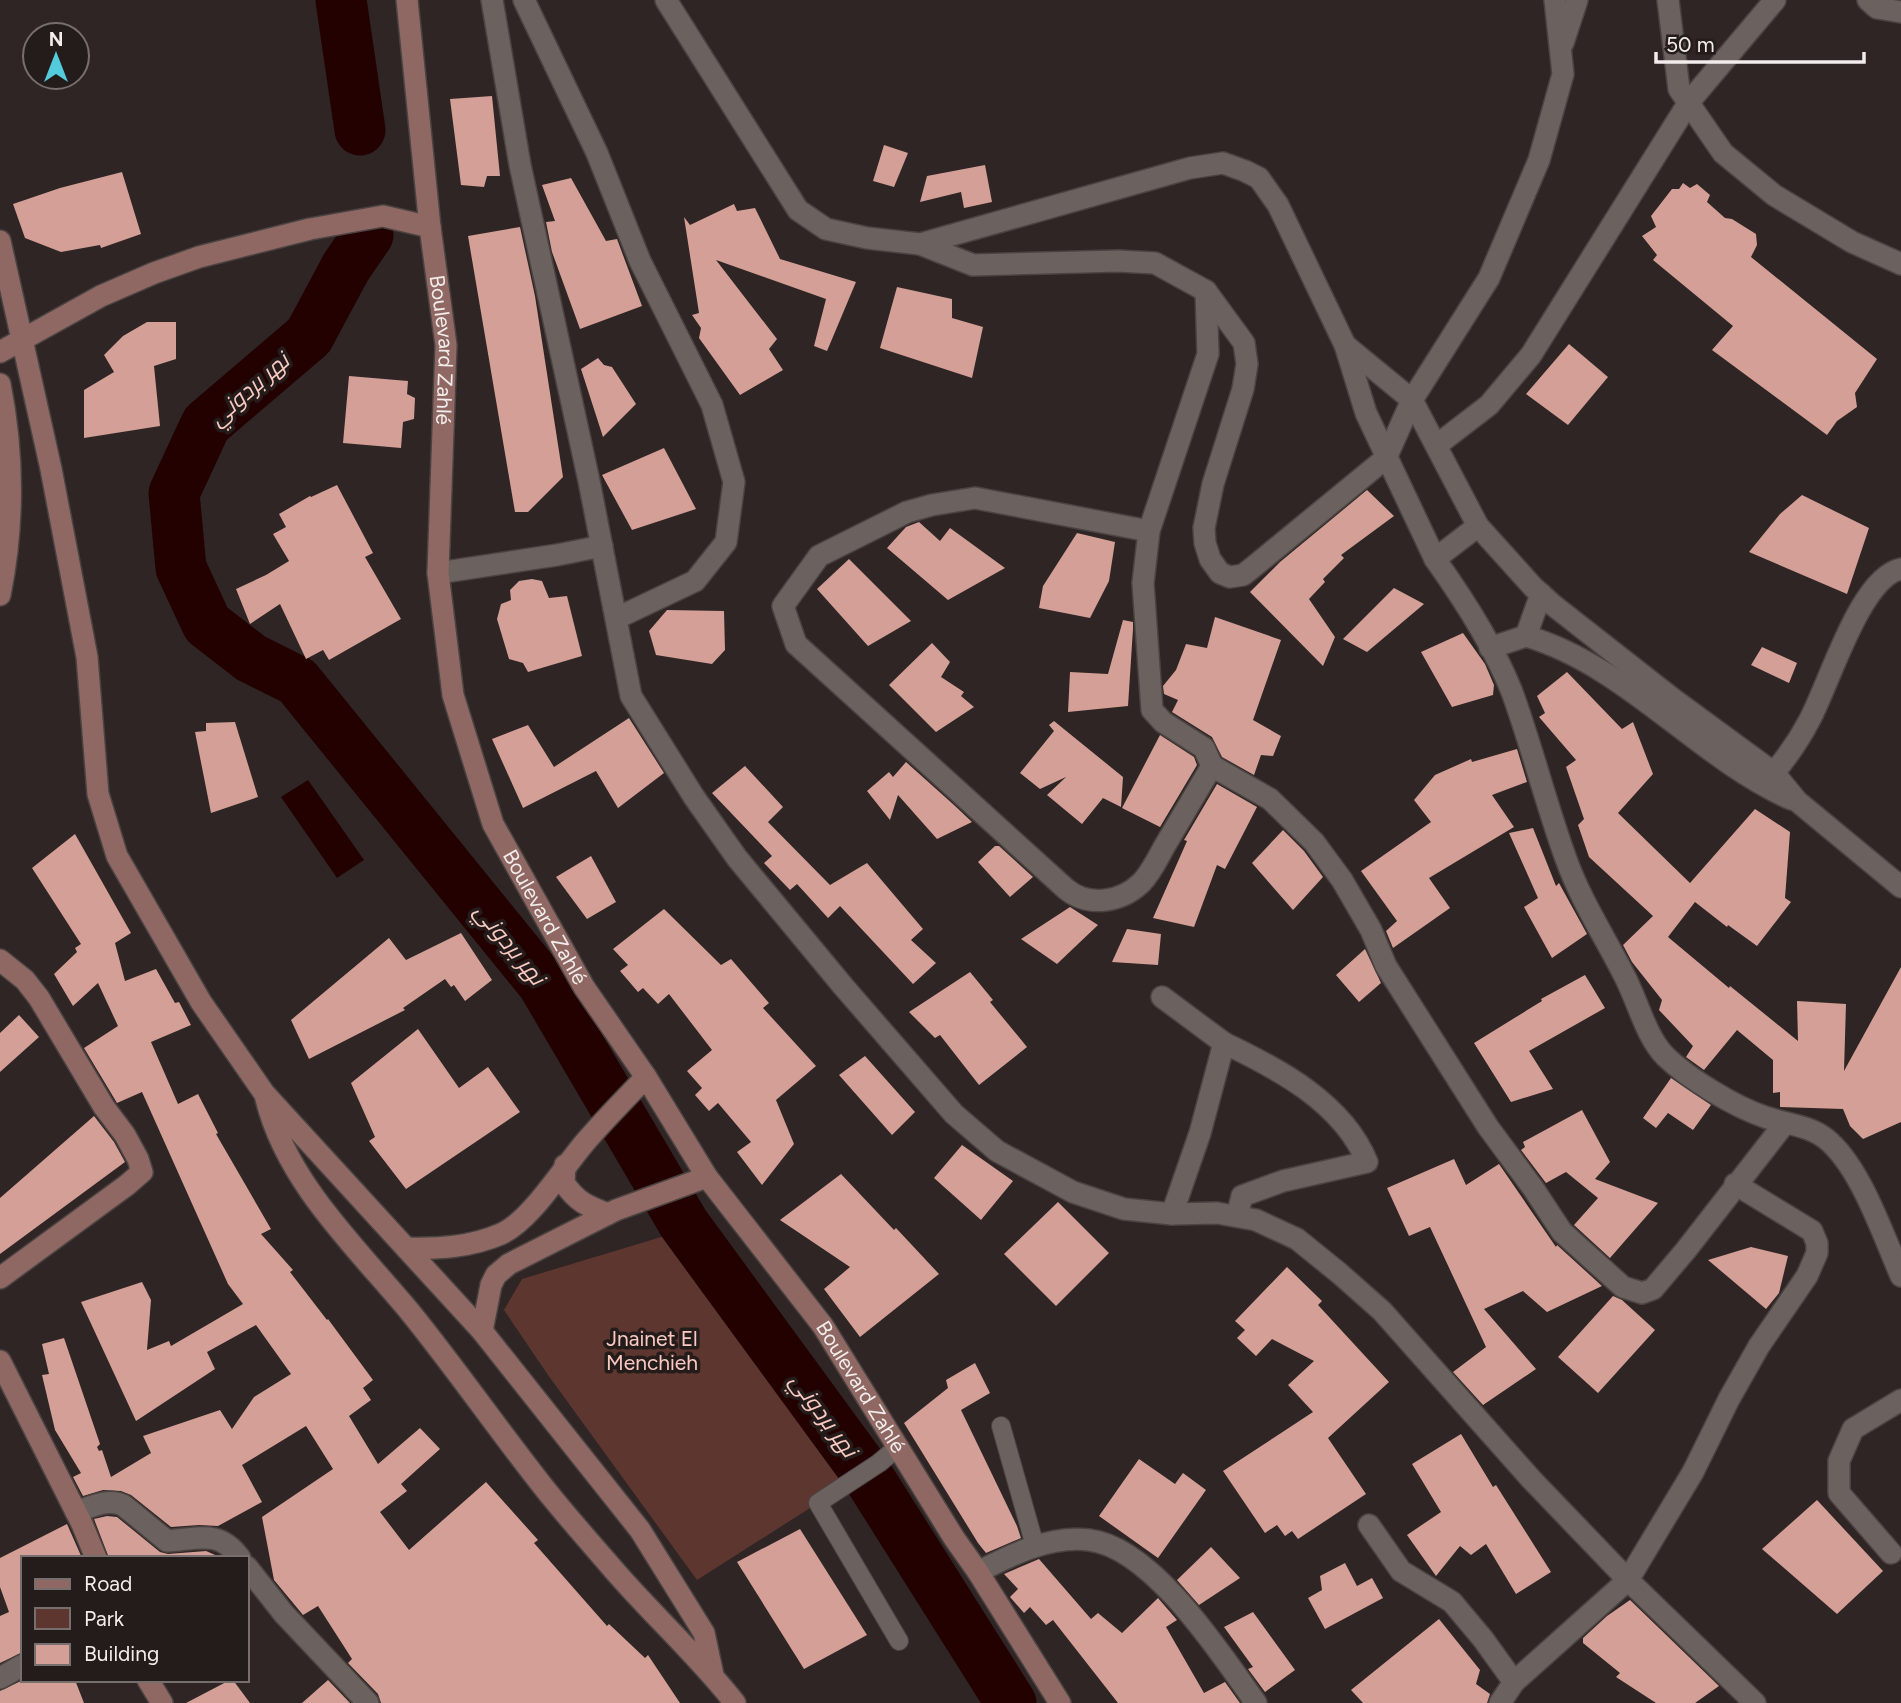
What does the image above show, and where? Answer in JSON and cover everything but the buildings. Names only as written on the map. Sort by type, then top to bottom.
[{"type":"main road","name":"Boulevard Zahlé","points":[[407,0],[430,227],[446,345],[438,573],[453,695],[493,824],[583,987],[646,1077],[697,1180],[823,1326],[1060,1703]]},
{"type":"main road","points":[[0,352],[101,296],[154,272],[199,257],[310,229],[383,216],[430,227]]},
{"type":"main road","points":[[0,241],[51,469],[87,657],[98,794],[117,856],[201,1002],[264,1093],[482,1331],[640,1530],[704,1633],[713,1675]]},
{"type":"main road","points":[[0,384],[7,422],[11,500],[7,556],[0,595]]},
{"type":"main road","points":[[0,960],[25,980],[39,998],[104,1107],[125,1135],[142,1172],[0,1279]]},
{"type":"main road","points":[[407,1248],[447,1248],[502,1234],[521,1222],[568,1162],[646,1077]]},
{"type":"main road","points":[[264,1093],[272,1122],[294,1166],[340,1229],[410,1312],[545,1489],[638,1599],[713,1675],[736,1703]]},
{"type":"main road","points":[[568,1162],[564,1183],[574,1198],[586,1206],[612,1212]]},
{"type":"main road","points":[[482,1331],[491,1286],[496,1275],[509,1264],[612,1212],[697,1180]]},
{"type":"main road","points":[[3,1373],[76,1512],[95,1556]]},
{"type":"main road","points":[[149,1682],[162,1703]]},
{"type":"street","points":[[492,0],[520,165],[602,546],[631,696],[694,797],[737,858],[842,986],[954,1114],[997,1151],[1073,1192],[1124,1209],[1237,1216],[1256,1220],[1297,1239],[1382,1311],[1531,1479],[1628,1580],[1755,1703]]},
{"type":"street","points":[[524,0],[597,153],[640,261],[712,405],[734,482],[726,542],[695,581],[617,618]]},
{"type":"street","points":[[666,0],[798,210],[826,229],[867,238],[920,244],[973,265],[1118,261],[1155,263],[1206,290],[1244,343],[1247,364],[1243,389],[1213,484],[1204,528],[1210,559],[1220,573],[1230,578],[1243,575],[1385,457],[1412,400],[1463,323],[1494,266],[1545,142],[1563,74],[1555,0]]},
{"type":"street","points":[[1561,48],[1577,0]]},
{"type":"street","points":[[1668,0],[1679,89],[1723,153],[1774,195],[1852,242],[1901,264]]},
{"type":"street","points":[[1437,445],[1489,405],[1531,355],[1689,102],[1775,0]]},
{"type":"street","points":[[1868,0],[1877,8],[1901,12]]},
{"type":"street","points":[[920,244],[1190,168],[1223,163],[1259,178],[1278,205],[1345,345],[1366,413],[1435,559],[1451,581],[1511,690],[1566,859],[1583,901],[1627,981],[1640,1015],[1665,1056],[1705,1086],[1745,1109],[1816,1132],[1842,1154],[1858,1180],[1901,1276]]},
{"type":"street","points":[[1206,290],[1208,354],[1149,531],[1143,583],[1152,710],[1163,722],[1204,748],[1212,766],[1270,799],[1314,842],[1342,880],[1371,930],[1386,966],[1488,1127],[1562,1232],[1604,1273],[1623,1287],[1642,1293],[1653,1289],[1785,1123]]},
{"type":"street","points":[[1345,345],[1412,400],[1478,526],[1541,594],[1901,887]]},
{"type":"street","points":[[1149,531],[975,498],[932,505],[907,512],[819,556],[783,607],[796,644],[1066,889],[1085,900],[1104,901],[1122,895],[1142,882],[1212,766]]},
{"type":"street","points":[[1435,559],[1478,526]]},
{"type":"street","points":[[438,573],[602,546]]},
{"type":"street","points":[[1768,779],[1809,721],[1863,602],[1892,570],[1901,569]]},
{"type":"street","points":[[1526,636],[1541,594]]},
{"type":"street","points":[[1490,649],[1526,636],[1553,644],[1627,688],[1730,765],[1768,779]]},
{"type":"street","points":[[1161,997],[1224,1043],[1265,1062],[1318,1098],[1359,1142],[1367,1162],[1283,1181],[1242,1196],[1237,1216]]},
{"type":"street","points":[[1172,1213],[1200,1133],[1224,1043]]},
{"type":"street","points":[[1500,1703],[1514,1682],[1628,1580],[1693,1472],[1759,1346],[1807,1276],[1817,1253],[1817,1243],[1812,1231],[1735,1184]]},
{"type":"street","points":[[1891,1553],[1839,1493],[1839,1461],[1853,1429],[1901,1400]]},
{"type":"street","points":[[76,1512],[106,1502],[116,1502],[167,1541],[216,1537],[232,1546],[239,1556]]},
{"type":"street","points":[[1369,1525],[1401,1571],[1452,1602],[1514,1682]]},
{"type":"street","points":[[978,1572],[1035,1546],[1087,1539],[1120,1549],[1197,1619],[1256,1703]]},
{"type":"street","points":[[248,1568],[284,1614],[368,1703]]},
{"type":"street","points":[[0,1678],[21,1666]]},
{"type":"lane","points":[[1001,1426],[1035,1546]]},
{"type":"lane","points":[[898,1447],[879,1463],[817,1503],[899,1641]]},
{"type":"green space","name":"Jnainet El Menchieh","points":[[691,1228],[851,1482],[697,1580],[504,1310],[522,1279]]},
{"type":"shaded area","points":[[308,780],[364,860],[337,878],[281,797]]},
{"type":"waterway","name":"نهر بردوني","points":[[341,0],[360,130]]},
{"type":"waterway","name":"نهر بردوني","points":[[368,235],[346,267],[309,336],[206,424],[174,493],[181,568],[207,624],[251,658],[297,681],[543,984],[684,1224],[864,1470],[1011,1703]]}]
